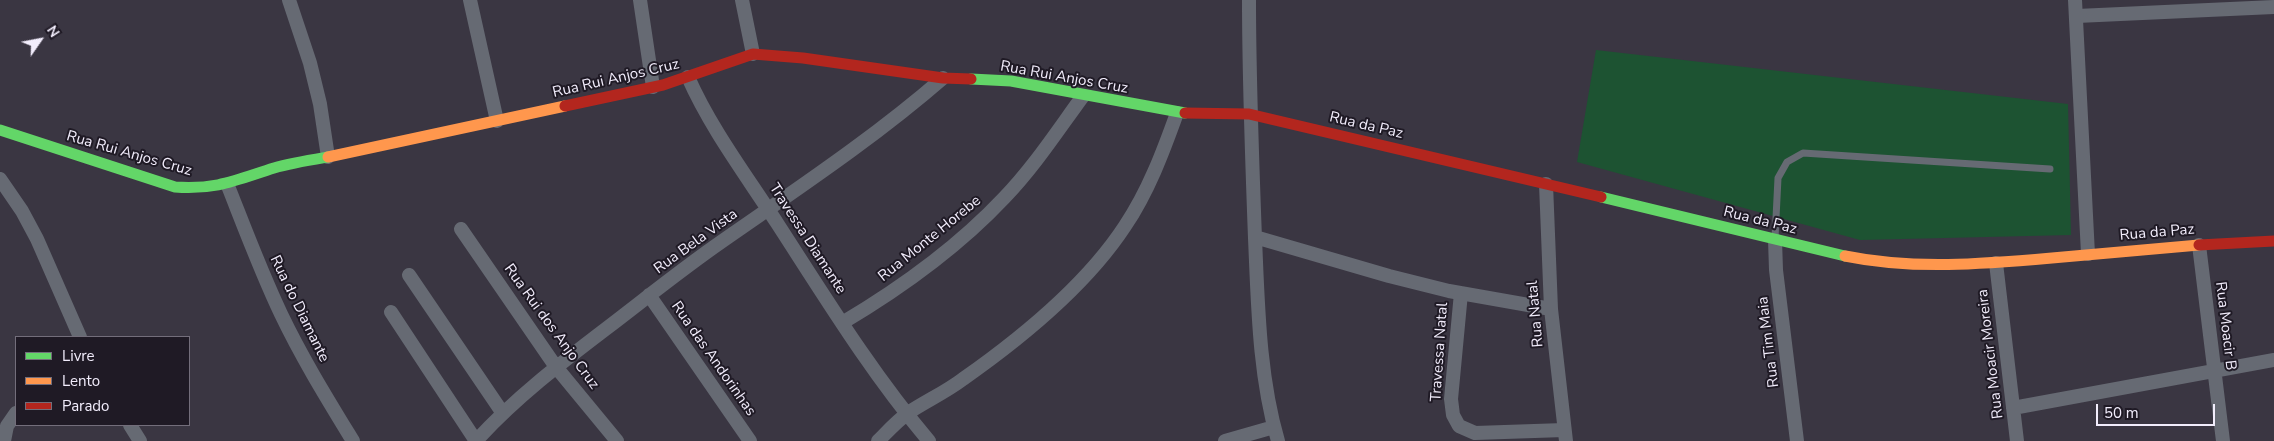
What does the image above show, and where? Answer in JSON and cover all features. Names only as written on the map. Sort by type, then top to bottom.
[{"type":"street","points":[[289,0],[310,63],[320,104],[328,157]]},
{"type":"street","points":[[470,0],[497,122]]},
{"type":"street","points":[[640,0],[653,87]]},
{"type":"street","points":[[742,0],[753,54]]},
{"type":"street","points":[[1225,441],[1276,434],[1263,362],[1258,306],[1250,114],[1249,0]]},
{"type":"street","points":[[2076,0],[2088,254]]},
{"type":"street","points":[[2077,16],[2274,7]]},
{"type":"street","name":"Rua Rui Anjos Cruz","points":[[0,130],[175,187],[200,189],[228,186],[275,168],[497,122],[653,87],[753,54],[803,58],[943,78],[1010,81],[1177,113],[1250,114]]},
{"type":"street","name":"Travessa Diamante","points":[[688,77],[698,101],[842,323],[907,414],[929,441]]},
{"type":"street","name":"Rua Bela Vista","points":[[476,441],[502,412],[556,367],[721,242],[769,210],[896,118],[943,78]]},
{"type":"street","name":"Rua Monte Horebe","points":[[842,323],[893,293],[970,232],[1005,197],[1083,96]]},
{"type":"street","points":[[878,441],[907,414],[963,380],[1017,338],[1084,278],[1126,225],[1156,169],[1177,113]]},
{"type":"street","name":"Rua da Paz","points":[[1250,114],[1775,240],[1866,260],[1924,265],[1996,263],[2199,244],[2274,242]]},
{"type":"street","points":[[0,179],[22,211],[80,336]]},
{"type":"street","name":"Rua Natal","points":[[1546,184],[1551,309],[1565,435]]},
{"type":"street","name":"Rua do Diamante","points":[[228,186],[255,258],[282,315],[319,386],[353,441]]},
{"type":"street","name":"Rua Rui dos Anjo Cruz","points":[[461,229],[556,367],[617,441]]},
{"type":"street","name":"Travessa Natal","points":[[1255,237],[1389,276],[1551,309]]},
{"type":"street","name":"Rua Tim Maia","points":[[1775,240],[1776,270],[1797,441]]},
{"type":"street","name":"Rua Moacir B","points":[[2199,244],[2223,441]]},
{"type":"street","name":"Rua Moacir Moreira","points":[[1996,263],[2017,441]]},
{"type":"street","points":[[409,274],[502,412]]},
{"type":"street","name":"Travessa Natal","points":[[1461,292],[1451,399],[1453,415],[1459,426],[1475,433],[1565,435]]},
{"type":"street","name":"Rua das Andorinhas","points":[[649,295],[750,441]]},
{"type":"street","points":[[391,312],[476,441]]},
{"type":"street","points":[[2013,408],[2274,360]]},
{"type":"street","points":[[4,441],[3,425],[15,414]]},
{"type":"street","points":[[131,426],[140,441]]},
{"type":"lane","points":[[1775,240],[1778,178],[1787,162],[1803,153],[2050,170]]},
{"type":"green space","points":[[1596,50],[2068,104],[2071,235],[1860,240],[1577,162]]},
{"type":"traffic: fast","points":[[971,79],[1011,81],[1185,113]]},
{"type":"traffic: fast","points":[[0,130],[175,187],[189,188],[214,185],[237,180],[280,166],[328,157]]},
{"type":"traffic: fast","points":[[1601,197],[1845,256]]},
{"type":"traffic: slow","points":[[328,157],[565,106]]},
{"type":"traffic: slow","points":[[1845,256],[1896,263],[1974,264],[2199,245]]},
{"type":"traffic: jam","points":[[565,106],[663,85],[753,54],[803,58],[943,78],[971,79]]},
{"type":"traffic: jam","points":[[1185,113],[1249,114],[1601,197]]},
{"type":"traffic: jam","points":[[2199,245],[2274,241]]}]
